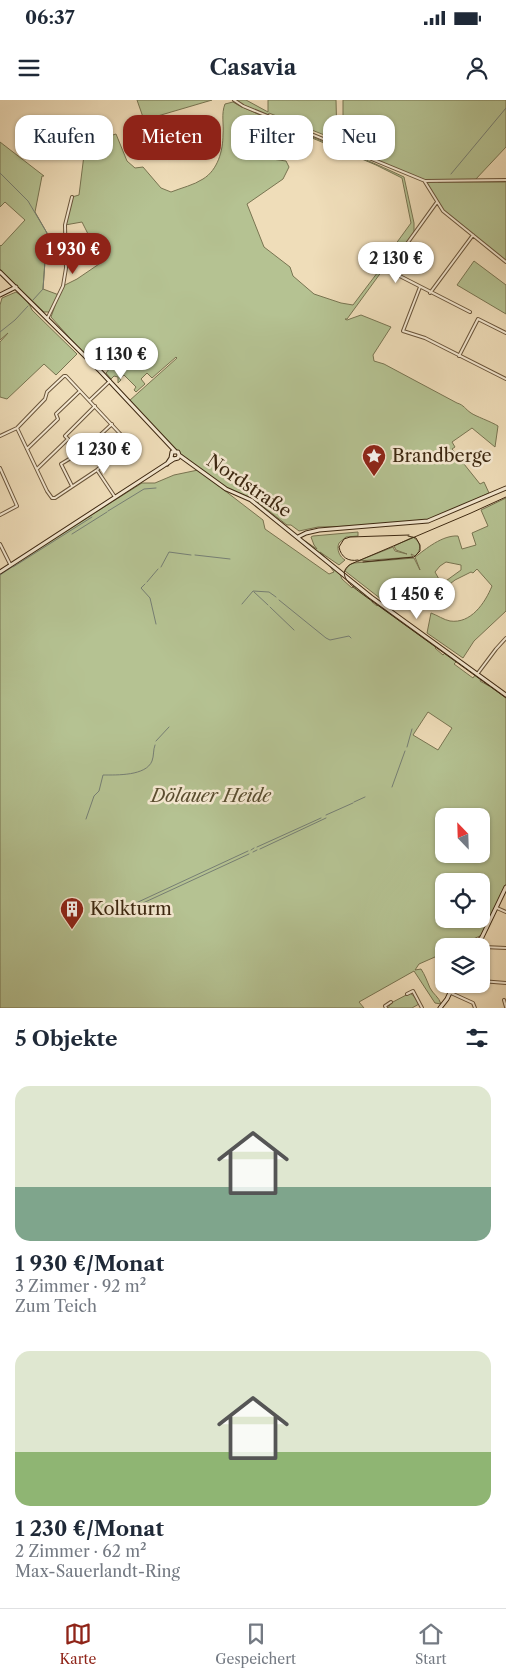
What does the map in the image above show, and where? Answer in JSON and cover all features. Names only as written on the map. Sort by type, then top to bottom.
[{"type":"main road","name":"Nordstraße","points":[[0,272],[48,317],[170,444],[176,457]]},
{"type":"main road","points":[[0,294],[16,287]]},
{"type":"main road","name":"Nordstraße","points":[[173,451],[170,455],[184,458],[226,489],[251,500],[371,597],[506,695]]},
{"type":"main road","points":[[0,572],[165,466],[176,457]]},
{"type":"main road","points":[[298,537],[319,530],[428,521],[506,488]]},
{"type":"main road","points":[[481,938],[506,886]]},
{"type":"main road","points":[[440,1008],[451,993]]},
{"type":"street","points":[[234,100],[243,106],[425,181],[506,180]]},
{"type":"street","points":[[425,181],[444,211],[506,262]]},
{"type":"street","points":[[48,317],[63,286],[66,268],[65,225],[72,197]]},
{"type":"street","points":[[437,202],[387,269],[430,293],[470,312]]},
{"type":"street","points":[[430,293],[473,235]]},
{"type":"street","points":[[420,287],[403,331],[426,338],[506,379]]},
{"type":"street","points":[[459,356],[478,319],[506,333]]},
{"type":"street","points":[[0,436],[16,428],[45,400],[47,392],[66,376],[125,437],[125,444],[97,470],[55,498],[50,497],[38,469],[16,428]]},
{"type":"street","points":[[90,401],[110,381]]},
{"type":"street","points":[[27,449],[58,419],[56,414],[80,391]]},
{"type":"street","points":[[38,469],[68,439],[65,436],[95,406]]},
{"type":"street","points":[[72,487],[61,464],[84,450],[112,424]]},
{"type":"street","points":[[0,468],[18,506],[0,516]]},
{"type":"street","points":[[97,470],[115,498]]},
{"type":"street","points":[[0,544],[11,566]]},
{"type":"street","points":[[477,674],[506,638]]},
{"type":"street","points":[[496,907],[506,912]]},
{"type":"street","points":[[490,947],[506,948]]},
{"type":"street","points":[[490,982],[506,983]]},
{"type":"street","points":[[407,994],[413,991],[422,1008]]},
{"type":"street","points":[[451,993],[473,1003],[475,1008]]},
{"type":"street","points":[[504,1000],[506,1007]]},
{"type":"street","points":[[386,1008],[385,1006],[391,1002]]},
{"type":"green space","points":[[137,100],[212,100],[161,115],[142,115]]},
{"type":"green space","points":[[234,100],[246,100],[268,112],[268,100],[336,100],[336,115],[323,115],[323,134],[313,130],[313,115],[274,115],[269,113],[268,115]]},
{"type":"green space","points":[[343,100],[506,100],[506,147],[475,180],[438,182],[506,182],[506,262],[443,211],[425,181],[376,160],[395,160],[395,115],[343,115]]},
{"type":"green space","points":[[233,102],[261,115],[231,115],[231,160],[286,161],[289,167],[283,179],[247,204],[264,247],[290,267],[293,276],[314,294],[353,305],[384,264],[376,262],[376,258],[380,255],[387,256],[411,223],[402,178],[364,160],[367,160],[404,177],[414,223],[414,232],[387,269],[382,271],[347,319],[345,319],[347,320],[361,315],[391,327],[373,355],[374,361],[384,364],[461,405],[469,412],[498,426],[495,447],[472,428],[452,442],[455,447],[452,449],[480,484],[484,482],[489,493],[433,519],[357,526],[318,527],[299,531],[291,525],[287,525],[252,498],[229,490],[182,455],[129,401],[176,357],[152,378],[147,373],[141,379],[145,384],[136,392],[134,390],[136,387],[124,375],[119,377],[121,380],[118,383],[118,377],[114,376],[111,379],[106,373],[109,369],[112,354],[115,350],[126,345],[113,350],[110,354],[109,367],[100,358],[93,364],[51,317],[57,300],[49,312],[44,312],[0,270],[0,245],[25,220],[5,202],[0,207],[0,142],[15,154],[15,160],[23,160],[44,176],[42,176],[35,212],[47,233],[43,289],[59,295],[63,286],[102,262],[82,222],[65,225],[72,197],[79,195],[83,160],[113,160],[113,135],[116,134],[123,151],[123,160],[127,160],[135,168],[143,167],[161,188],[171,192],[203,179],[218,160],[221,160],[225,104]]},
{"type":"green space","points":[[474,261],[506,285],[506,314],[457,285]]},
{"type":"green space","points":[[16,292],[26,300],[32,310],[77,354],[56,375],[44,364],[7,399],[0,397],[0,342],[8,333],[0,340],[0,305],[2,298]]},
{"type":"green space","name":"Dölauer Heide","points":[[198,470],[263,520],[265,529],[329,574],[334,572],[329,565],[352,588],[354,586],[346,578],[376,603],[372,600],[377,606],[436,647],[443,655],[445,653],[457,661],[454,664],[473,678],[475,675],[481,679],[480,681],[490,685],[506,697],[506,886],[490,919],[490,873],[435,873],[435,928],[485,928],[482,935],[475,938],[435,938],[435,957],[419,964],[415,970],[421,969],[430,988],[441,1004],[435,1003],[414,971],[359,1002],[364,1008],[0,1008],[0,573],[142,483],[155,483],[174,475]],"holes":[[[428,712],[452,728],[438,750],[413,735]]]},
{"type":"green space","points":[[506,498],[506,611],[474,641],[463,658],[427,633],[431,613],[450,621],[458,621],[471,616],[481,605],[492,586],[477,569],[473,573],[471,572],[455,580],[442,590],[419,590],[410,595],[392,584],[386,592],[395,600],[390,606],[345,571],[349,565],[354,563],[414,558],[420,570],[415,557],[440,540],[458,536],[462,549],[476,545],[472,533],[488,526],[481,510]],"holes":[[[446,562],[461,565],[461,570],[443,583],[435,572]]]},
{"type":"green space","points":[[358,532],[358,536],[346,537],[339,543],[339,553],[345,560],[339,565],[320,552],[340,571],[305,541],[317,549],[311,537],[313,536]]},
{"type":"green space","points":[[413,537],[420,546],[415,556],[411,554],[413,557],[358,561],[393,547],[395,551],[407,554],[396,550],[394,546]]},
{"type":"green space","points":[[410,993],[419,1004],[412,1008],[388,1008],[391,1003]]},
{"type":"waterway","points":[[451,174],[506,108]]},
{"type":"waterway","points":[[0,173],[28,201],[47,233],[43,289],[33,300]]},
{"type":"waterway","points":[[0,332],[28,306]]},
{"type":"waterway","points":[[108,511],[144,489],[156,488]]},
{"type":"waterway","points":[[72,534],[107,512]]},
{"type":"waterway","points":[[13,567],[92,517]]},
{"type":"waterway","points":[[161,567],[169,552],[191,555]]},
{"type":"waterway","points":[[195,555],[230,559]]},
{"type":"waterway","points":[[0,575],[12,567]]},
{"type":"waterway","points":[[147,582],[158,569]]},
{"type":"waterway","points":[[145,584],[141,588],[150,598],[156,624]]},
{"type":"waterway","points":[[242,604],[253,591],[269,592],[276,597]]},
{"type":"waterway","points":[[254,592],[268,605]]},
{"type":"waterway","points":[[279,600],[326,638],[330,640],[349,636],[351,638]]},
{"type":"waterway","points":[[270,607],[294,630]]},
{"type":"waterway","points":[[156,741],[169,727]]},
{"type":"waterway","points":[[407,747],[412,729]]},
{"type":"waterway","points":[[86,819],[94,796],[99,791],[103,775],[130,774],[144,770],[152,761],[155,745]]},
{"type":"waterway","points":[[392,787],[405,751]]},
{"type":"waterway","points":[[354,802],[365,797]]},
{"type":"waterway","points":[[326,815],[353,803]]},
{"type":"waterway","points":[[257,847],[321,818]]},
{"type":"waterway","points":[[260,849],[326,818]]},
{"type":"waterway","points":[[253,852],[257,850]]},
{"type":"waterway","points":[[136,903],[248,851]]},
{"type":"waterway","points":[[143,903],[249,854]]},
{"type":"tram line","points":[[506,497],[351,564],[344,573],[348,582],[356,590],[506,698]]},
{"type":"tram line","points":[[358,560],[348,559],[341,554],[339,547],[344,539],[350,537],[409,535]]},
{"type":"tram line","points":[[363,562],[414,557],[420,551],[420,545],[416,538],[408,536]]},
{"type":"place","name":"Brandberge","points":[[374,477]]},
{"type":"place","name":"Kolkturm","points":[[72,930]]}]
